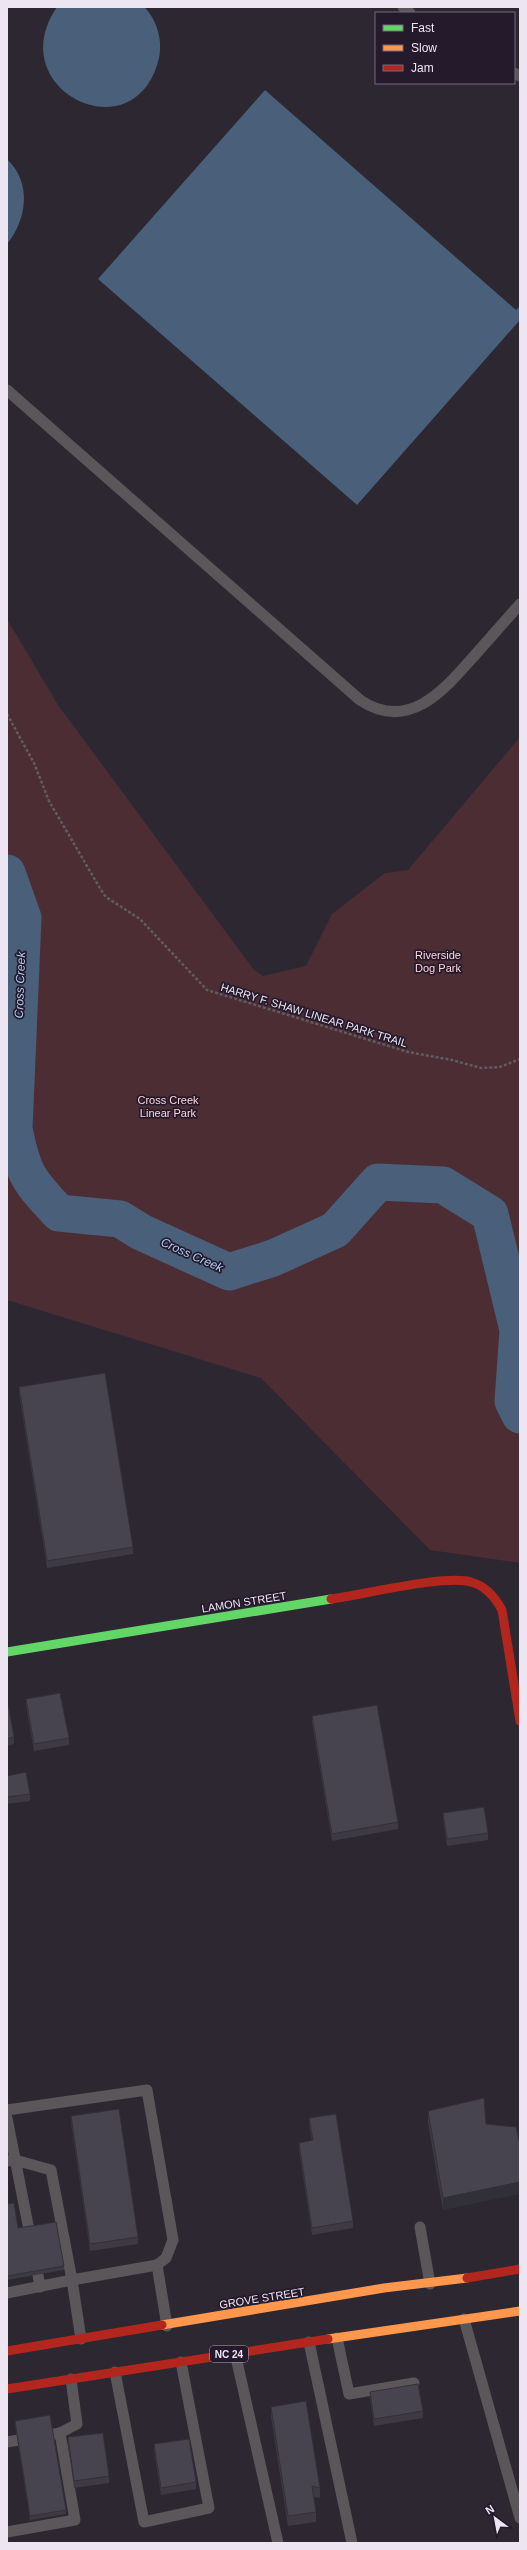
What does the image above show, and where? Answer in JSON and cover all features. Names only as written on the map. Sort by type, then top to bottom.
[{"type":"main road","name":"LAMON STREET","points":[[7,1652],[456,1579],[470,1580],[484,1586],[496,1596],[502,1610],[520,1721]]},
{"type":"main road","name":"GROVE STREET","points":[[7,2351],[167,2326],[384,2288],[430,2284],[520,2269]]},
{"type":"main road","name":"NC 24","points":[[7,2390],[235,2353],[520,2311]]},
{"type":"lane","points":[[7,390],[354,694],[374,709],[406,710],[424,703],[444,690],[520,604]]},
{"type":"lane","points":[[7,2110],[147,2090],[173,2240],[166,2258],[157,2265],[7,2293]]},
{"type":"lane","points":[[7,2118],[11,2160],[29,2230]]},
{"type":"lane","points":[[11,2160],[51,2170],[72,2280],[81,2339]]},
{"type":"lane","points":[[420,2227],[430,2284]]},
{"type":"lane","points":[[157,2265],[167,2326]]},
{"type":"lane","points":[[38,2275],[40,2287]]},
{"type":"lane","points":[[464,2319],[520,2518]]},
{"type":"lane","points":[[337,2338],[349,2394],[414,2383]]},
{"type":"lane","points":[[309,2342],[352,2543]]},
{"type":"lane","points":[[235,2353],[278,2543]]},
{"type":"lane","points":[[115,2372],[144,2522],[209,2508],[181,2362]]},
{"type":"lane","points":[[7,2442],[60,2433],[77,2424],[71,2379]]},
{"type":"lane","points":[[7,2532],[75,2520],[60,2433]]},
{"type":"path","name":"HARRY F. SHAW LINEAR PARK TRAIL","points":[[7,714],[34,763],[46,794],[106,897],[140,919],[206,990],[408,1052],[452,1060],[481,1068],[500,1067],[520,1059]]},
{"type":"green space","points":[[7,619],[58,705],[254,970],[263,976],[306,966],[332,914],[385,873],[408,870],[520,737],[520,1563],[430,1550],[261,1378],[7,1300]]},
{"type":"water","points":[[57,7],[144,7],[149,12],[156,24],[160,45],[159,58],[146,87],[125,103],[102,107],[78,100],[58,85],[46,64],[44,37]]},
{"type":"water","points":[[265,90],[516,310],[520,306],[520,320],[357,505],[98,279]]},
{"type":"water","points":[[7,159],[15,169],[20,179],[24,201],[19,224],[7,244]]},
{"type":"building","points":[[105,1373],[133,1547],[47,1561],[19,1387]]},
{"type":"building","points":[[60,1693],[69,1738],[34,1744],[26,1699]]},
{"type":"building","points":[[7,1703],[14,1737],[7,1739]]},
{"type":"building","points":[[377,1705],[398,1822],[332,1834],[312,1716]]},
{"type":"building","points":[[26,1772],[30,1794],[7,1797],[7,1776]]},
{"type":"building","points":[[484,1807],[488,1833],[447,1839],[443,1813]]},
{"type":"building","points":[[484,2098],[486,2124],[516,2127],[520,2144],[520,2182],[443,2198],[428,2111]]},
{"type":"building","points":[[119,2109],[138,2237],[90,2244],[71,2116]]},
{"type":"building","points":[[336,2114],[353,2221],[312,2228],[299,2143],[313,2140],[309,2118]]},
{"type":"building","points":[[14,2203],[18,2228],[56,2222],[64,2266],[7,2276],[7,2204]]},
{"type":"building","points":[[418,2384],[423,2411],[374,2419],[370,2392]]},
{"type":"building","points":[[306,2401],[320,2488],[312,2486],[316,2512],[288,2516],[271,2407]]},
{"type":"building","points":[[50,2415],[66,2510],[30,2516],[15,2421]]},
{"type":"building","points":[[103,2433],[109,2476],[74,2481],[68,2437]]},
{"type":"building","points":[[189,2439],[196,2482],[161,2488],[154,2444]]},
{"type":"waterway","name":"Cross Creek","points":[[7,873],[23,918],[14,1129],[20,1156],[28,1176],[59,1213],[120,1219],[141,1232],[229,1272],[273,1258],[335,1230],[378,1182],[443,1185],[490,1214],[518,1330],[513,1401],[520,1415]]},
{"type":"traffic: fast","points":[[7,1652],[331,1599]]},
{"type":"traffic: slow","points":[[162,2325],[384,2288],[467,2278]]},
{"type":"traffic: slow","points":[[328,2339],[520,2311]]},
{"type":"traffic: jam","points":[[331,1599],[403,1586],[443,1581],[459,1580],[471,1582],[486,1589],[493,1596],[502,1610],[520,1721]]},
{"type":"traffic: jam","points":[[467,2278],[520,2269]]},
{"type":"traffic: jam","points":[[7,2351],[162,2325]]},
{"type":"traffic: jam","points":[[7,2389],[328,2339]]},
{"type":"park label","name":"Riverside Dog Park","points":[[438,961]]},
{"type":"park label","name":"Cross Creek Linear Park","points":[[168,1106]]}]
